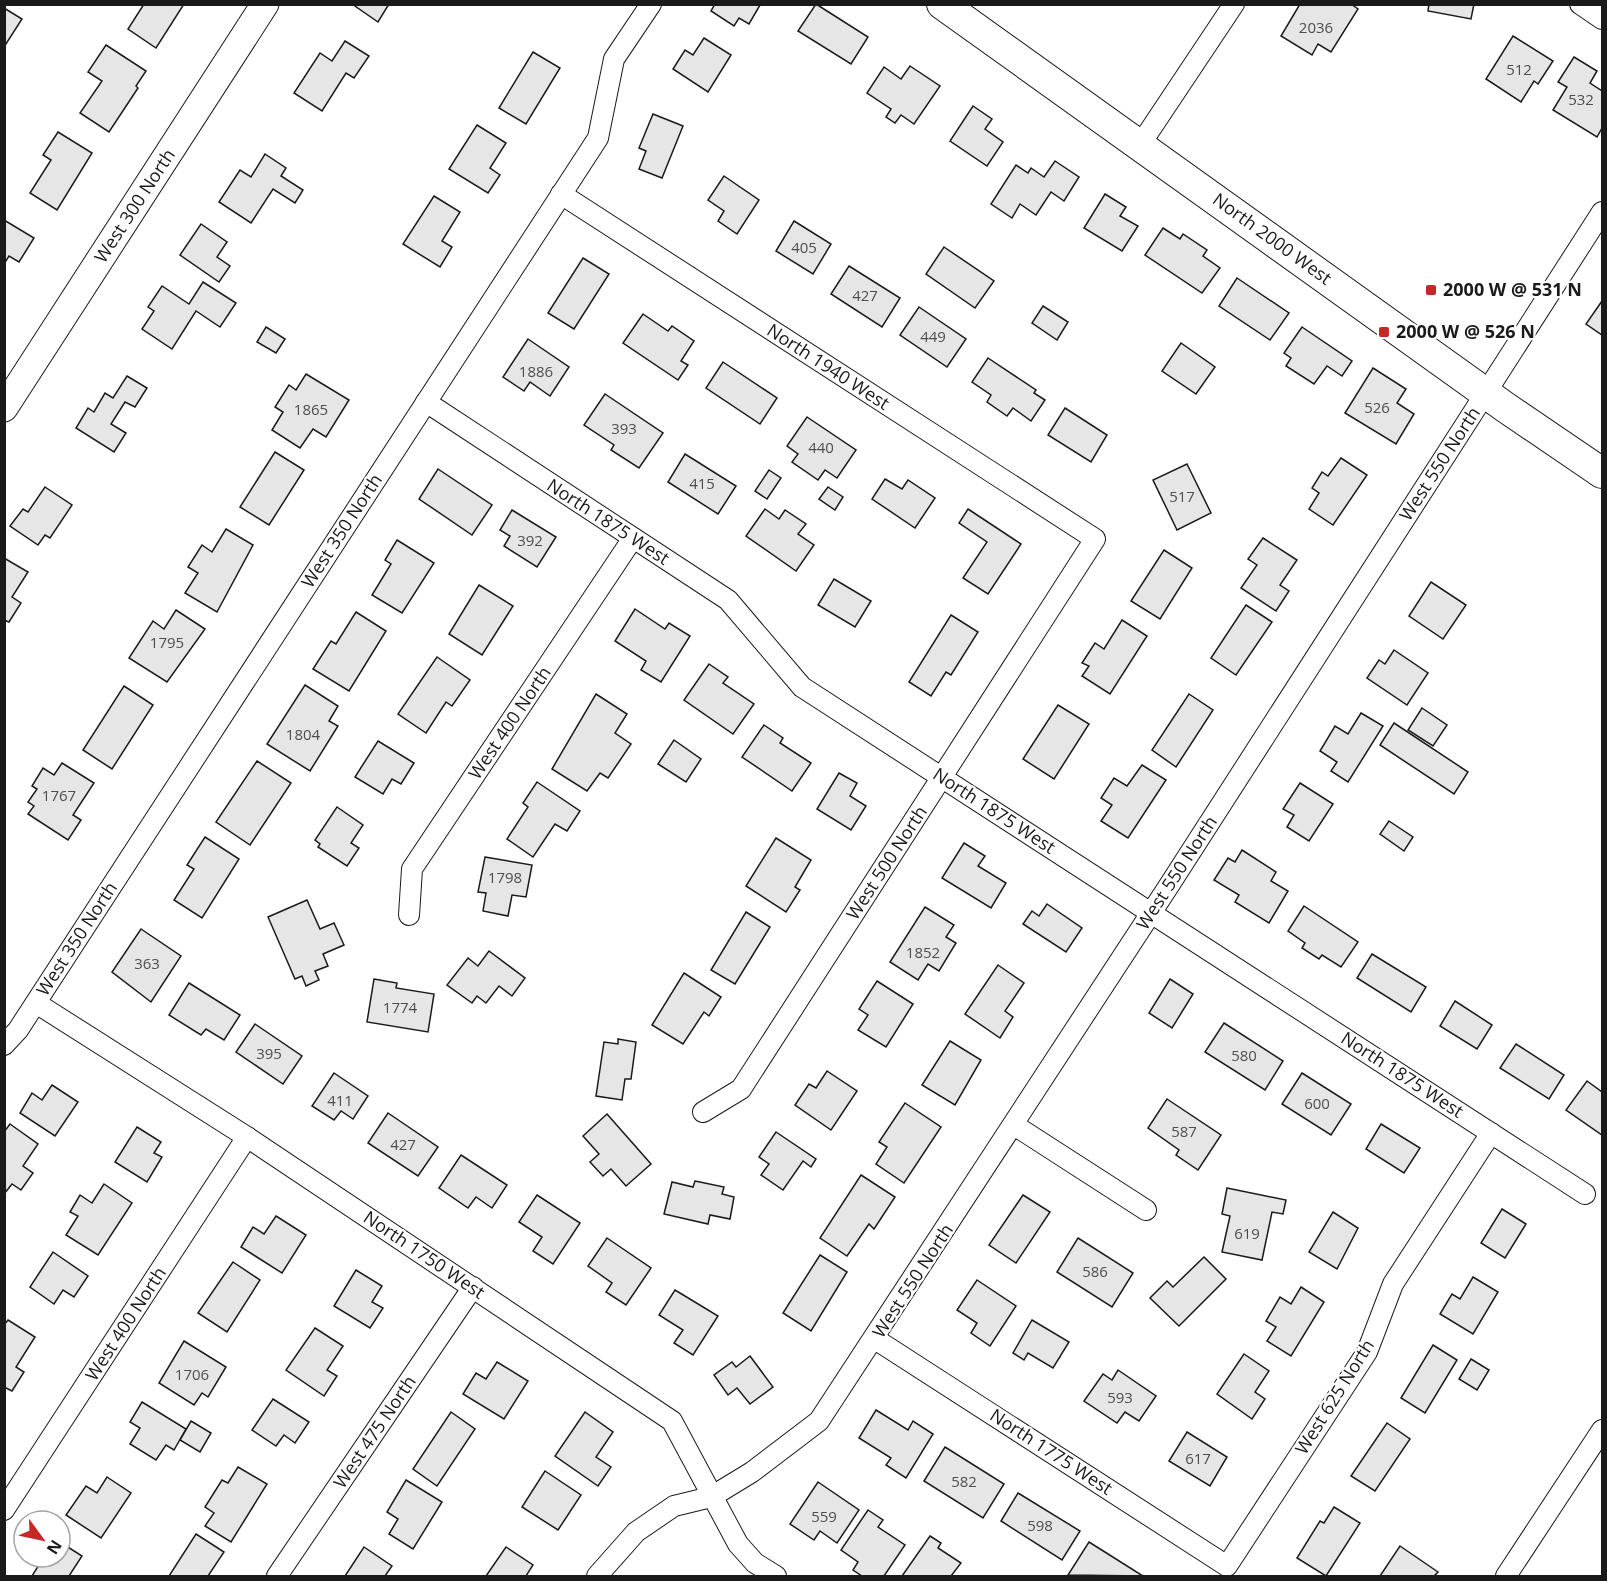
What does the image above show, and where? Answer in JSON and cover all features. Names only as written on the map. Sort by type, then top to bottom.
[{"type":"main road","name":"West 300 North","points":[[4,408],[264,4]]},
{"type":"main road","name":"North 2000 West","points":[[942,4],[1602,473]]},
{"type":"street","name":"West 350 North","points":[[4,1045],[36,1003],[598,138],[614,59],[651,4]]},
{"type":"street","points":[[1140,145],[1234,4]]},
{"type":"street","points":[[1580,4],[1602,20]]},
{"type":"street","name":"North 1940 West","points":[[561,194],[1095,539]]},
{"type":"street","name":"West 550 North","points":[[597,1576],[636,1532],[674,1506],[711,1497],[752,1472],[819,1421],[1014,1125],[1602,212]]},
{"type":"street","name":"North 1875 West","points":[[426,402],[728,600],[802,687],[1584,1194]]},
{"type":"street","name":"West 400 North","points":[[409,915],[412,869],[633,538]]},
{"type":"street","name":"West 500 North","points":[[703,1112],[741,1089],[1095,539]]},
{"type":"street","name":"North 1750 West","points":[[36,1003],[247,1137],[672,1421],[738,1544],[754,1563],[776,1576]]},
{"type":"street","points":[[1014,1125],[1146,1210]]},
{"type":"street","name":"West 625 North","points":[[1227,1566],[1367,1352],[1393,1284],[1491,1133]]},
{"type":"street","name":"West 400 North","points":[[4,1510],[247,1137]]},
{"type":"street","name":"West 475 North","points":[[277,1576],[473,1287]]},
{"type":"street","name":"North 1775 West","points":[[875,1339],[1227,1566]]},
{"type":"street","points":[[1506,1576],[1602,1430]]},
{"type":"building","points":[[144,4],[184,4],[156,48],[128,29]]},
{"type":"building","points":[[352,4],[389,4],[378,22]]},
{"type":"building","points":[[715,4],[760,5],[749,24],[739,18],[734,26],[711,11]]},
{"type":"building","points":[[816,4],[868,37],[851,64],[798,31]]},
{"type":"building","points":[[1300,4],[1351,4],[1358,9],[1331,52],[1318,44],[1312,55],[1281,36]]},
{"type":"building","points":[[1429,4],[1474,4],[1471,19],[1428,11]]},
{"type":"building","points":[[4,8],[22,19],[4,47]]},
{"type":"building","points":[[1513,36],[1553,61],[1538,84],[1534,81],[1521,102],[1486,79]]},
{"type":"building","points":[[704,38],[731,55],[708,92],[673,69],[685,50],[693,55]]},
{"type":"building","points":[[345,41],[369,56],[354,78],[346,73],[322,111],[294,93],[320,53],[332,61]]},
{"type":"building","points":[[106,45],[146,71],[136,86],[138,88],[109,132],[80,113],[102,81],[88,72]]},
{"type":"building","points":[[533,52],[560,68],[526,124],[499,108]]},
{"type":"building","points":[[1574,57],[1597,71],[1590,83],[1602,91],[1602,128],[1597,137],[1553,110],[1567,87],[1558,82]]},
{"type":"building","points":[[910,66],[940,86],[914,124],[901,115],[895,123],[886,117],[891,109],[867,93],[884,67],[901,79]]},
{"type":"building","points":[[973,106],[992,119],[985,129],[1003,142],[987,166],[950,141]]},
{"type":"building","points":[[653,114],[683,126],[662,178],[639,169],[646,151],[639,148]]},
{"type":"building","points":[[477,125],[506,143],[490,168],[500,175],[488,193],[449,169]]},
{"type":"building","points":[[58,132],[92,153],[57,210],[30,193],[51,160],[43,155]]},
{"type":"building","points":[[265,154],[286,168],[281,176],[303,190],[295,203],[273,189],[251,223],[219,202],[240,170],[251,177]]},
{"type":"building","points":[[1055,161],[1079,177],[1064,201],[1051,192],[1036,215],[1020,204],[1012,218],[991,204],[1016,165],[1028,173],[1031,168],[1044,177]]},
{"type":"building","points":[[724,176],[759,200],[737,234],[718,221],[724,211],[708,200]]},
{"type":"building","points":[[1105,194],[1126,207],[1120,216],[1138,226],[1122,251],[1084,228]]},
{"type":"building","points":[[434,196],[460,212],[442,241],[452,247],[440,267],[403,244]]},
{"type":"building","points":[[4,220],[34,238],[19,262],[9,256],[4,264]]},
{"type":"building","points":[[794,221],[831,244],[813,274],[776,251]]},
{"type":"building","points":[[201,224],[227,242],[217,257],[230,266],[219,282],[180,255]]},
{"type":"building","points":[[1163,228],[1180,239],[1183,234],[1207,250],[1203,256],[1220,268],[1202,293],[1145,255]]},
{"type":"building","points":[[944,247],[994,281],[975,308],[926,274]]},
{"type":"building","points":[[583,258],[609,274],[574,329],[548,313]]},
{"type":"building","points":[[849,266],[900,298],[882,327],[831,294]]},
{"type":"building","points":[[1237,278],[1289,313],[1270,340],[1219,306]]},
{"type":"building","points":[[203,282],[236,303],[220,327],[196,311],[172,349],[142,329],[154,311],[148,307],[162,286],[189,304]]},
{"type":"building","points":[[1602,301],[1602,335],[1586,324]]},
{"type":"building","points":[[1043,306],[1068,322],[1057,340],[1032,323]]},
{"type":"building","points":[[919,307],[966,339],[947,367],[900,335]]},
{"type":"building","points":[[643,314],[668,331],[672,326],[694,341],[681,361],[688,365],[678,380],[623,343]]},
{"type":"building","points":[[266,327],[285,339],[276,353],[257,342]]},
{"type":"building","points":[[1302,327],[1352,361],[1342,376],[1327,366],[1314,384],[1286,366],[1291,358],[1284,353]]},
{"type":"building","points":[[528,339],[569,367],[550,396],[530,382],[524,391],[503,377]]},
{"type":"building","points":[[1181,343],[1215,367],[1196,394],[1162,371]]},
{"type":"building","points":[[988,358],[1036,390],[1034,393],[1045,400],[1031,421],[1013,408],[1007,416],[987,402],[991,395],[972,382]]},
{"type":"building","points":[[723,362],[777,398],[760,424],[706,388]]},
{"type":"building","points":[[1373,368],[1406,389],[1397,403],[1414,414],[1396,444],[1345,413]]},
{"type":"building","points":[[306,374],[349,400],[326,437],[313,429],[300,448],[272,430],[283,412],[275,407],[289,385],[296,390]]},
{"type":"building","points":[[127,376],[147,388],[135,407],[125,402],[111,424],[126,433],[114,452],[76,428],[88,408],[94,412],[105,393],[113,398]]},
{"type":"building","points":[[605,394],[663,433],[639,468],[611,450],[614,445],[584,425]]},
{"type":"building","points":[[1065,408],[1107,435],[1091,462],[1048,435]]},
{"type":"building","points":[[807,417],[856,450],[837,478],[825,470],[818,480],[792,462],[798,454],[787,446]]},
{"type":"building","points":[[275,452],[304,470],[269,525],[240,507]]},
{"type":"building","points":[[685,454],[736,486],[718,514],[668,482]]},
{"type":"building","points":[[1341,458],[1367,475],[1333,525],[1309,509],[1319,493],[1312,488],[1322,472],[1328,476]]},
{"type":"building","points":[[1187,464],[1211,513],[1177,530],[1153,480]]},
{"type":"building","points":[[438,469],[492,505],[472,535],[419,499]]},
{"type":"building","points":[[769,470],[781,478],[767,499],[755,491]]},
{"type":"building","points":[[885,479],[902,489],[908,480],[935,498],[915,528],[872,499]]},
{"type":"building","points":[[45,487],[72,505],[50,538],[45,535],[38,545],[10,526],[23,509],[28,512]]},
{"type":"building","points":[[828,487],[843,497],[835,510],[819,499]]},
{"type":"building","points":[[765,509],[779,519],[785,510],[806,524],[798,534],[814,545],[796,571],[746,536]]},
{"type":"building","points":[[968,509],[1021,544],[988,594],[963,578],[987,542],[959,523]]},
{"type":"building","points":[[512,510],[556,537],[537,567],[504,546],[510,536],[500,530]]},
{"type":"building","points":[[226,529],[253,545],[217,612],[185,593],[198,573],[188,567],[202,545],[212,552]]},
{"type":"building","points":[[1263,538],[1297,560],[1280,585],[1289,591],[1276,611],[1241,588],[1257,565],[1248,559]]},
{"type":"building","points":[[397,540],[434,563],[402,613],[372,595],[391,564],[385,560]]},
{"type":"building","points":[[1164,550],[1192,568],[1160,619],[1131,601]]},
{"type":"building","points":[[4,558],[28,572],[12,597],[21,603],[9,622],[4,620]]},
{"type":"building","points":[[834,579],[871,601],[855,627],[818,605]]},
{"type":"building","points":[[1431,582],[1466,605],[1443,639],[1409,616]]},
{"type":"building","points":[[479,585],[513,606],[482,655],[449,634]]},
{"type":"building","points":[[1246,605],[1272,622],[1236,675],[1211,658]]},
{"type":"building","points":[[635,609],[665,629],[669,623],[690,636],[661,682],[641,670],[646,661],[615,641]]},
{"type":"building","points":[[176,610],[205,629],[167,682],[129,658],[153,621],[164,629]]},
{"type":"building","points":[[356,612],[386,631],[349,691],[313,669],[331,641],[336,644]]},
{"type":"building","points":[[951,615],[978,632],[951,675],[946,672],[931,696],[909,682]]},
{"type":"building","points":[[1122,620],[1147,636],[1110,694],[1082,676],[1089,666],[1082,663],[1095,643],[1104,649]]},
{"type":"building","points":[[1394,650],[1428,673],[1407,705],[1367,678],[1379,660],[1385,664]]},
{"type":"building","points":[[437,657],[470,680],[452,706],[446,702],[426,733],[398,714]]},
{"type":"building","points":[[709,664],[728,677],[723,683],[754,704],[733,734],[684,700]]},
{"type":"building","points":[[305,685],[338,706],[329,721],[338,726],[310,771],[267,744]]},
{"type":"building","points":[[124,686],[153,705],[112,769],[83,750]]},
{"type":"building","points":[[596,694],[627,714],[615,733],[631,744],[608,778],[600,773],[587,791],[552,769]]},
{"type":"building","points":[[1189,694],[1213,710],[1176,767],[1152,750]]},
{"type":"building","points":[[1058,705],[1089,724],[1054,779],[1023,759]]},
{"type":"building","points":[[1422,708],[1447,725],[1433,746],[1408,730]]},
{"type":"building","points":[[1361,713],[1383,726],[1348,782],[1331,771],[1337,762],[1320,751],[1335,726],[1348,734]]},
{"type":"building","points":[[1394,723],[1468,772],[1454,794],[1380,745]]},
{"type":"building","points":[[764,725],[783,738],[780,743],[811,763],[792,791],[742,757]]},
{"type":"building","points":[[674,740],[701,759],[686,782],[658,764]]},
{"type":"building","points":[[378,741],[414,763],[401,784],[392,779],[383,794],[355,777]]},
{"type":"building","points":[[257,761],[291,783],[250,845],[216,822]]},
{"type":"building","points":[[62,763],[94,783],[73,815],[81,820],[68,840],[28,814],[34,806],[28,802],[37,789],[32,786],[43,768],[54,775]]},
{"type":"building","points":[[1142,765],[1166,780],[1128,838],[1101,821],[1112,805],[1101,798],[1114,778],[1127,786]]},
{"type":"building","points":[[839,773],[857,783],[850,796],[866,806],[851,830],[817,809]]},
{"type":"building","points":[[537,782],[580,811],[567,831],[555,824],[533,857],[507,839],[528,807],[523,803]]},
{"type":"building","points":[[1300,783],[1333,804],[1309,841],[1287,827],[1294,815],[1283,809]]},
{"type":"building","points":[[337,807],[363,825],[351,843],[359,848],[347,866],[318,847],[320,844],[315,840]]},
{"type":"building","points":[[1389,821],[1413,837],[1404,851],[1380,834]]},
{"type":"building","points":[[205,837],[239,859],[202,918],[174,900],[194,869],[187,865]]},
{"type":"building","points":[[776,838],[811,860],[795,887],[800,890],[786,912],[746,886]]},
{"type":"building","points":[[964,843],[985,856],[978,866],[1006,883],[991,908],[942,878]]},
{"type":"building","points":[[1242,850],[1276,872],[1271,881],[1288,891],[1269,923],[1235,902],[1239,895],[1214,880],[1228,858],[1235,862]]},
{"type":"building","points":[[485,857],[532,865],[526,897],[512,895],[508,916],[483,911],[486,893],[478,892]]},
{"type":"building","points":[[307,900],[320,929],[334,923],[344,945],[323,954],[328,966],[315,971],[319,980],[306,986],[302,976],[295,979],[268,917]]},
{"type":"building","points":[[1047,904],[1082,928],[1066,952],[1023,924],[1032,911],[1039,916]]},
{"type":"building","points":[[1304,906],[1358,942],[1341,967],[1322,955],[1319,959],[1302,948],[1305,943],[1288,931]]},
{"type":"building","points":[[925,907],[954,925],[946,937],[956,943],[939,971],[928,964],[918,980],[890,962]]},
{"type":"building","points":[[746,912],[770,927],[735,984],[711,970]]},
{"type":"building","points":[[141,929],[181,956],[151,1002],[112,972]]},
{"type":"building","points":[[489,951],[525,978],[512,996],[499,986],[486,1003],[477,996],[472,1003],[447,985],[468,958],[478,966]]},
{"type":"building","points":[[1372,954],[1426,987],[1411,1012],[1357,978]]},
{"type":"building","points":[[998,965],[1024,983],[1005,1011],[1013,1017],[1000,1038],[965,1014]]},
{"type":"building","points":[[684,973],[721,997],[709,1016],[704,1012],[683,1044],[652,1025]]},
{"type":"building","points":[[374,979],[397,983],[396,988],[434,994],[428,1032],[367,1022]]},
{"type":"building","points":[[1170,979],[1193,994],[1172,1028],[1149,1013]]},
{"type":"building","points":[[877,981],[913,1004],[886,1047],[858,1030],[868,1015],[859,1009]]},
{"type":"building","points":[[189,983],[240,1015],[224,1040],[206,1029],[201,1035],[169,1015]]},
{"type":"building","points":[[1455,1001],[1492,1025],[1477,1049],[1440,1026]]},
{"type":"building","points":[[1224,1023],[1283,1061],[1265,1090],[1205,1052]]},
{"type":"building","points":[[255,1024],[302,1056],[283,1084],[236,1052]]},
{"type":"building","points":[[618,1039],[636,1042],[631,1079],[625,1079],[622,1100],[596,1096],[604,1042],[618,1044]]},
{"type":"building","points":[[950,1041],[981,1060],[955,1105],[922,1085]]},
{"type":"building","points":[[1516,1044],[1564,1075],[1549,1099],[1500,1068]]},
{"type":"building","points":[[827,1071],[857,1091],[831,1130],[795,1105],[809,1084],[816,1088]]},
{"type":"building","points":[[334,1073],[368,1096],[353,1119],[341,1111],[334,1120],[312,1106]]},
{"type":"building","points":[[1302,1073],[1351,1104],[1331,1135],[1282,1104]]},
{"type":"building","points":[[1587,1081],[1602,1092],[1602,1135],[1566,1110]]},
{"type":"building","points":[[52,1085],[78,1102],[55,1136],[20,1113],[32,1093],[42,1100]]},
{"type":"building","points":[[1167,1099],[1221,1135],[1198,1170],[1176,1155],[1179,1150],[1148,1128]]},
{"type":"building","points":[[905,1103],[941,1127],[904,1183],[876,1164],[887,1147],[879,1142]]},
{"type":"building","points":[[388,1113],[438,1147],[418,1176],[368,1143]]},
{"type":"building","points":[[607,1114],[651,1164],[626,1186],[611,1169],[603,1176],[590,1162],[599,1154],[583,1136]]},
{"type":"building","points":[[10,1124],[38,1144],[23,1166],[33,1173],[21,1190],[12,1184],[4,1194],[4,1132]]},
{"type":"building","points":[[1381,1124],[1420,1148],[1404,1173],[1366,1149]]},
{"type":"building","points":[[137,1127],[161,1142],[154,1153],[162,1157],[147,1182],[115,1162]]},
{"type":"building","points":[[776,1132],[816,1159],[811,1167],[803,1161],[783,1190],[761,1175],[769,1164],[759,1157]]},
{"type":"building","points":[[461,1155],[507,1185],[492,1208],[476,1197],[468,1208],[439,1188]]},
{"type":"building","points":[[861,1175],[895,1197],[874,1229],[869,1224],[847,1256],[820,1238]]},
{"type":"building","points":[[695,1181],[724,1187],[722,1194],[734,1197],[730,1219],[710,1215],[708,1224],[664,1214],[672,1182],[693,1187]]},
{"type":"building","points":[[104,1184],[132,1203],[98,1255],[66,1235],[78,1216],[70,1212],[80,1195],[92,1203]]},
{"type":"building","points":[[1227,1188],[1286,1200],[1283,1214],[1272,1212],[1262,1260],[1222,1252],[1230,1216],[1222,1214]]},
{"type":"building","points":[[537,1195],[580,1223],[553,1264],[533,1251],[542,1237],[519,1222]]},
{"type":"building","points":[[1023,1195],[1050,1212],[1016,1263],[989,1245]]},
{"type":"building","points":[[1502,1209],[1526,1224],[1505,1258],[1481,1243]]},
{"type":"building","points":[[1333,1212],[1358,1228],[1337,1269],[1309,1252]]},
{"type":"building","points":[[276,1216],[306,1235],[282,1273],[241,1247],[253,1227],[264,1234]]},
{"type":"building","points":[[607,1238],[651,1268],[626,1305],[606,1292],[612,1283],[588,1266]]},
{"type":"building","points":[[1078,1238],[1133,1273],[1112,1307],[1057,1272]]},
{"type":"building","points":[[53,1252],[88,1276],[74,1297],[63,1290],[54,1304],[30,1287]]},
{"type":"building","points":[[820,1255],[847,1272],[811,1331],[783,1313]]},
{"type":"building","points":[[1204,1257],[1226,1279],[1179,1326],[1150,1298],[1167,1281],[1173,1287]]},
{"type":"building","points":[[233,1262],[260,1280],[227,1332],[198,1313]]},
{"type":"building","points":[[356,1270],[382,1286],[372,1302],[383,1308],[370,1328],[334,1306]]},
{"type":"building","points":[[1473,1277],[1498,1292],[1473,1334],[1440,1314],[1452,1294],[1460,1299]]},
{"type":"building","points":[[977,1280],[1016,1306],[990,1346],[971,1333],[977,1323],[957,1310]]},
{"type":"building","points":[[1301,1287],[1324,1302],[1291,1356],[1267,1341],[1276,1327],[1266,1321],[1280,1297],[1291,1304]]},
{"type":"building","points":[[675,1290],[718,1316],[693,1355],[674,1343],[683,1330],[659,1315]]},
{"type":"building","points":[[8,1320],[35,1337],[16,1367],[24,1372],[12,1391],[4,1387],[4,1325]]},
{"type":"building","points":[[1032,1320],[1069,1342],[1053,1368],[1028,1353],[1024,1360],[1013,1353]]},
{"type":"building","points":[[315,1328],[343,1346],[327,1370],[337,1376],[324,1396],[286,1370]]},
{"type":"building","points":[[184,1341],[226,1367],[208,1397],[202,1393],[194,1405],[159,1383]]},
{"type":"building","points":[[1433,1345],[1457,1360],[1425,1413],[1401,1398]]},
{"type":"building","points":[[1244,1354],[1269,1371],[1255,1392],[1265,1399],[1252,1419],[1217,1394]]},
{"type":"building","points":[[750,1356],[773,1387],[750,1404],[737,1388],[728,1395],[714,1375],[732,1362],[736,1367]]},
{"type":"building","points":[[1471,1359],[1489,1370],[1477,1390],[1459,1379]]},
{"type":"building","points":[[497,1362],[528,1381],[504,1419],[463,1394],[476,1373],[486,1379]]},
{"type":"building","points":[[1118,1370],[1156,1396],[1139,1421],[1125,1412],[1117,1423],[1084,1401],[1103,1374],[1112,1380]]},
{"type":"building","points":[[273,1399],[309,1422],[295,1443],[284,1435],[276,1446],[252,1430]]},
{"type":"building","points":[[142,1402],[186,1429],[174,1450],[166,1445],[156,1460],[130,1444],[140,1428],[130,1422]]},
{"type":"building","points":[[876,1410],[908,1430],[913,1421],[933,1434],[906,1478],[886,1465],[891,1458],[859,1438]]},
{"type":"building","points":[[451,1412],[475,1429],[437,1486],[413,1469]]},
{"type":"building","points":[[585,1412],[613,1432],[596,1457],[611,1467],[598,1486],[555,1456]]},
{"type":"building","points":[[191,1421],[211,1433],[200,1452],[180,1440]]},
{"type":"building","points":[[1387,1423],[1410,1439],[1375,1491],[1351,1476]]},
{"type":"building","points":[[1187,1432],[1227,1457],[1210,1486],[1169,1461]]},
{"type":"building","points":[[945,1447],[1004,1484],[983,1518],[924,1481]]},
{"type":"building","points":[[238,1467],[267,1484],[231,1542],[205,1526],[214,1513],[205,1507],[222,1480],[228,1483]]},
{"type":"building","points":[[545,1471],[581,1495],[558,1530],[522,1507]]},
{"type":"building","points":[[107,1477],[131,1493],[101,1538],[72,1519],[72,1509],[70,1509],[86,1486],[97,1493]]},
{"type":"building","points":[[406,1480],[442,1502],[413,1549],[389,1534],[398,1519],[387,1512]]},
{"type":"building","points":[[818,1482],[859,1510],[837,1543],[820,1531],[814,1540],[790,1524]]},
{"type":"building","points":[[1018,1493],[1080,1531],[1062,1560],[1001,1521]]},
{"type":"building","points":[[1334,1507],[1360,1523],[1326,1576],[1297,1558],[1320,1521],[1324,1523]]},
{"type":"building","points":[[868,1510],[883,1520],[878,1527],[905,1545],[884,1576],[862,1576],[853,1570],[858,1562],[841,1550]]},
{"type":"building","points":[[196,1534],[224,1552],[208,1576],[169,1576]]},
{"type":"building","points":[[930,1536],[941,1543],[938,1548],[961,1563],[951,1576],[902,1576]]},
{"type":"building","points":[[1089,1542],[1143,1576],[1068,1575]]},
{"type":"building","points":[[1400,1546],[1438,1572],[1434,1576],[1380,1576]]},
{"type":"building","points":[[364,1547],[392,1566],[385,1576],[345,1576]]},
{"type":"building","points":[[506,1547],[533,1565],[526,1576],[486,1576]]},
{"type":"building","points":[[72,1550],[82,1556],[69,1576],[32,1576],[36,1569],[72,1569]]},
{"type":"place","name":"2000 W @ 531 N","points":[[1431,290]]},
{"type":"place","name":"2000 W @ 526 N","points":[[1384,332]]}]
